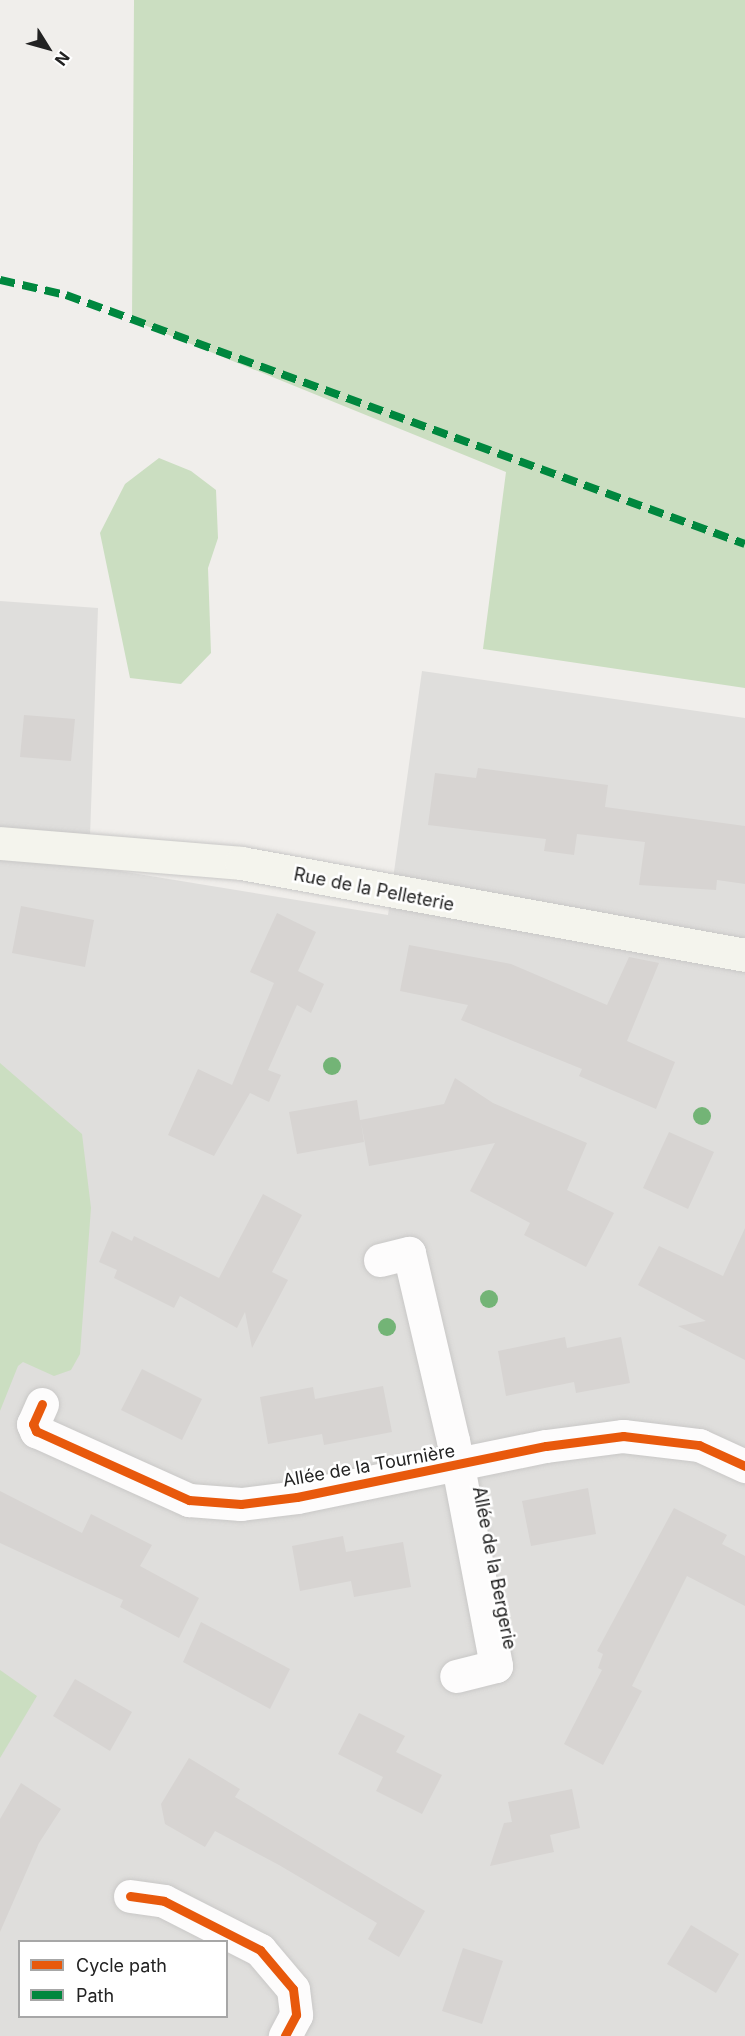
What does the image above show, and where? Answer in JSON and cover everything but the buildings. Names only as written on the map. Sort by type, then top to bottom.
[{"type":"main road","name":"Rue de la Pelleterie","points":[[0,843],[241,863],[745,955]]},
{"type":"street","name":"Allée de la Bergerie","points":[[380,1260],[409,1253],[458,1468],[496,1666],[456,1676]]},
{"type":"street","name":"Allée de la Tournière","points":[[42,1404],[33,1424],[36,1431],[189,1500],[241,1504],[458,1468],[546,1446],[623,1436],[699,1445],[745,1466]]},
{"type":"street","points":[[130,1896],[164,1901],[260,1950],[293,1989],[296,2015],[285,2036]]},
{"type":"shaded area","points":[[0,601],[98,608],[89,866],[388,915],[422,671],[745,718],[745,2036],[0,2036]]},
{"type":"green space","points":[[134,0],[745,0],[745,688],[483,649],[506,472],[132,320]]},
{"type":"green space","points":[[159,458],[191,471],[216,490],[218,538],[208,568],[211,653],[181,684],[130,678],[100,533],[125,484]]},
{"type":"green space","points":[[0,1063],[82,1134],[91,1208],[80,1354],[71,1370],[54,1376],[23,1362],[18,1366],[0,1411]]},
{"type":"green space","points":[[0,1670],[37,1696],[0,1758]]},
{"type":"marked path","points":[[0,280],[66,295],[745,544]]},
{"type":"cycle path","points":[[42,1404],[33,1424],[36,1431],[189,1500],[241,1504],[297,1497],[546,1446],[623,1436],[699,1445],[745,1466]]},
{"type":"cycle path","points":[[130,1896],[164,1901],[260,1950],[293,1989],[296,2015],[285,2036]]}]
